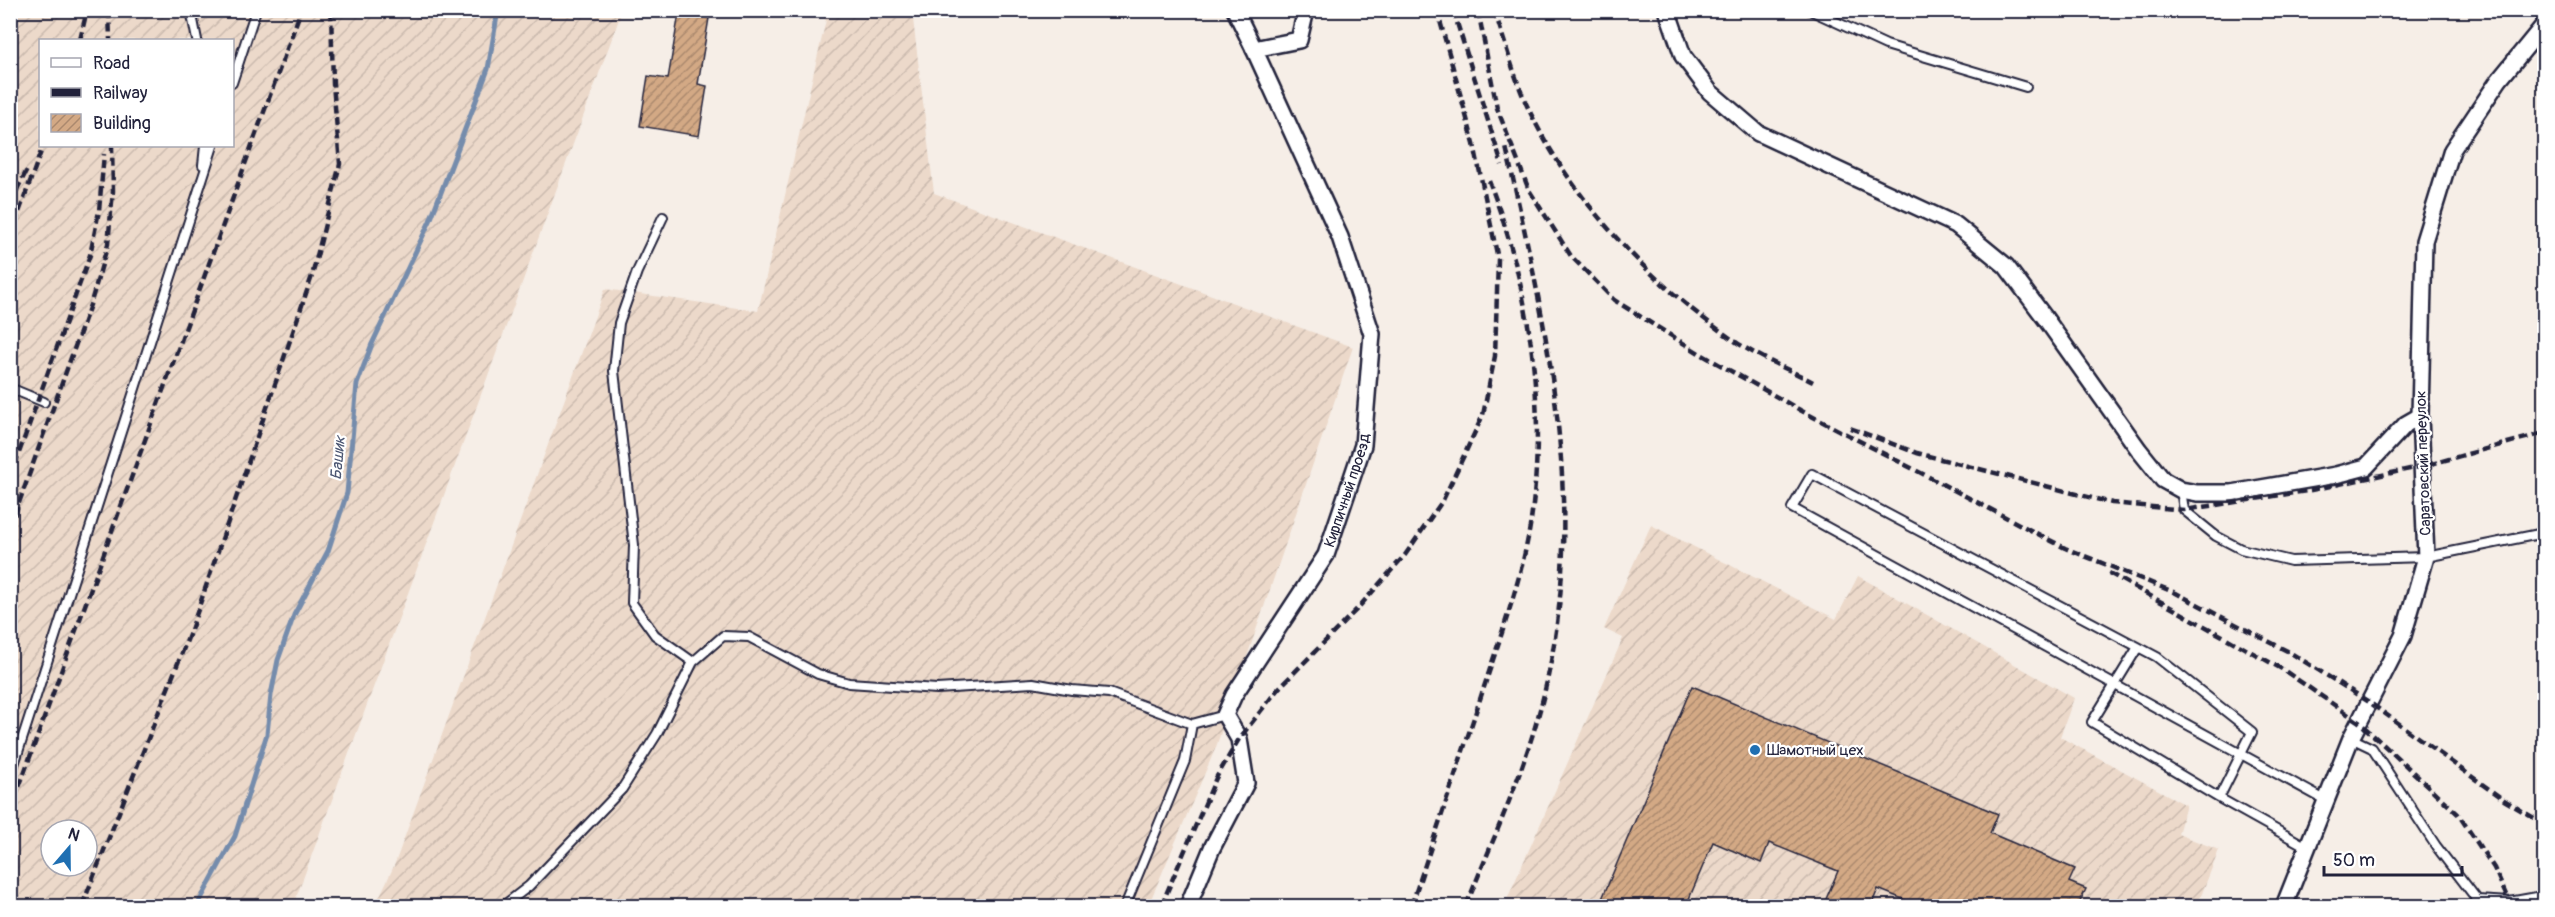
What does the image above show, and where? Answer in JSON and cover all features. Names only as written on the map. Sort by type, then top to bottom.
[{"type":"street","name":"Кирпичный проезд","points":[[1225,715],[1234,695],[1326,555],[1363,445],[1372,334],[1340,237],[1235,10]]},
{"type":"street","points":[[1254,49],[1299,40],[1306,10]]},
{"type":"street","points":[[1667,10],[1683,56],[1710,92],[1758,133],[1956,225],[2006,266],[2139,450],[2163,480],[2181,490],[2197,493],[2232,493],[2336,476],[2366,467],[2406,424],[2420,416]]},
{"type":"street","name":"Саратовский переулок","points":[[2284,906],[2351,738],[2403,636],[2426,557],[2424,466],[2420,416],[2424,241],[2452,150],[2499,80],[2544,26]]},
{"type":"street","points":[[1188,906],[1212,848],[1246,783],[1239,739],[1225,715]]},
{"type":"lane","points":[[190,10],[197,39]]},
{"type":"lane","points":[[234,77],[256,10]]},
{"type":"lane","points":[[1810,10],[1886,45],[2026,87]]},
{"type":"lane","points":[[202,177],[205,147]]},
{"type":"lane","points":[[10,777],[213,147]]},
{"type":"lane","points":[[663,217],[637,272],[619,322],[614,371],[634,545],[632,603],[655,635],[693,662]]},
{"type":"lane","points":[[10,388],[45,402]]},
{"type":"lane","points":[[2219,798],[2241,754],[2252,732],[2157,657],[1812,474],[1792,508],[2114,684],[2241,754],[2325,800]]},
{"type":"lane","points":[[2181,490],[2184,510],[2216,536],[2241,549],[2291,561],[2426,557],[2544,533]]},
{"type":"lane","points":[[503,906],[537,878],[622,789],[657,734],[693,662],[723,636],[749,637],[818,674],[849,683],[937,689],[1033,683],[1072,690],[1109,693],[1192,724],[1225,715]]},
{"type":"lane","points":[[2138,647],[2092,722],[2219,798],[2307,846]]},
{"type":"lane","points":[[1125,906],[1185,761],[1192,724]]},
{"type":"lane","points":[[2351,738],[2372,748],[2436,846],[2480,903],[2509,902],[2537,897],[2544,899]]},
{"type":"shaded area","points":[[10,11],[622,11],[293,906],[11,906]]},
{"type":"shaded area","points":[[817,11],[912,11],[934,193],[1353,347],[1216,747],[1148,906],[375,906],[394,866],[605,289],[758,311],[826,20]]},
{"type":"shaded area","points":[[1651,525],[1836,619],[1858,576],[2074,698],[2060,737],[2186,805],[2178,834],[2219,850],[2197,906],[1504,906],[1623,638],[1604,629]]},
{"type":"building","points":[[679,13],[709,18],[698,84],[707,86],[699,136],[640,126],[648,76],[668,79]]},
{"type":"building","name":"Шамотный цех","points":[[1692,686],[1998,814],[1990,833],[2075,869],[2069,882],[2086,889],[2078,906],[1920,906],[1878,889],[1871,906],[1823,906],[1838,871],[1769,843],[1761,863],[1713,842],[1686,906],[1599,906]]},
{"type":"waterway","name":"Башик","points":[[197,906],[235,836],[267,734],[278,660],[294,615],[328,551],[347,493],[357,384],[372,344],[430,221],[488,69],[498,10]]},
{"type":"railway","points":[[80,39],[87,10]]},
{"type":"railway","points":[[109,10],[110,39]]},
{"type":"railway","points":[[10,812],[301,10]]},
{"type":"railway","points":[[82,906],[191,630],[312,276],[340,164],[333,84],[331,10]]},
{"type":"railway","points":[[1161,906],[1216,778],[1239,739],[1278,689],[1358,608],[1405,555],[1443,500],[1483,415],[1495,356],[1498,259],[1474,144],[1437,10]]},
{"type":"railway","points":[[1453,10],[1502,165]]},
{"type":"railway","points":[[1478,10],[1497,108],[1529,190],[1571,256],[1614,300],[1699,353],[1800,410],[2065,548],[2176,593],[2291,653],[2369,702],[2504,800],[2544,824]]},
{"type":"railway","points":[[1494,10],[1525,102],[1549,148],[1570,180],[1619,241],[1675,295],[1705,320],[1745,348],[1813,382]]},
{"type":"railway","points":[[10,237],[43,147]]},
{"type":"railway","points":[[10,528],[91,302],[108,244],[113,191],[112,147]]},
{"type":"railway","points":[[1466,906],[1511,795],[1540,710],[1558,612],[1563,545],[1562,478],[1547,346],[1506,147]]},
{"type":"railway","points":[[10,478],[90,255],[99,211],[104,154]]},
{"type":"railway","points":[[10,203],[27,170]]},
{"type":"railway","points":[[1411,906],[1506,619],[1518,580],[1531,520],[1537,434],[1536,391],[1531,348],[1525,305],[1515,263],[1489,181]]},
{"type":"railway","points":[[1850,428],[1917,453],[2112,503],[2184,510],[2307,491],[2424,466],[2544,433]]},
{"type":"railway","points":[[2109,573],[2282,669],[2359,722],[2458,814],[2494,868],[2511,906]]},
{"type":"place","name":"Шамотный цех","points":[[1755,750]]}]
